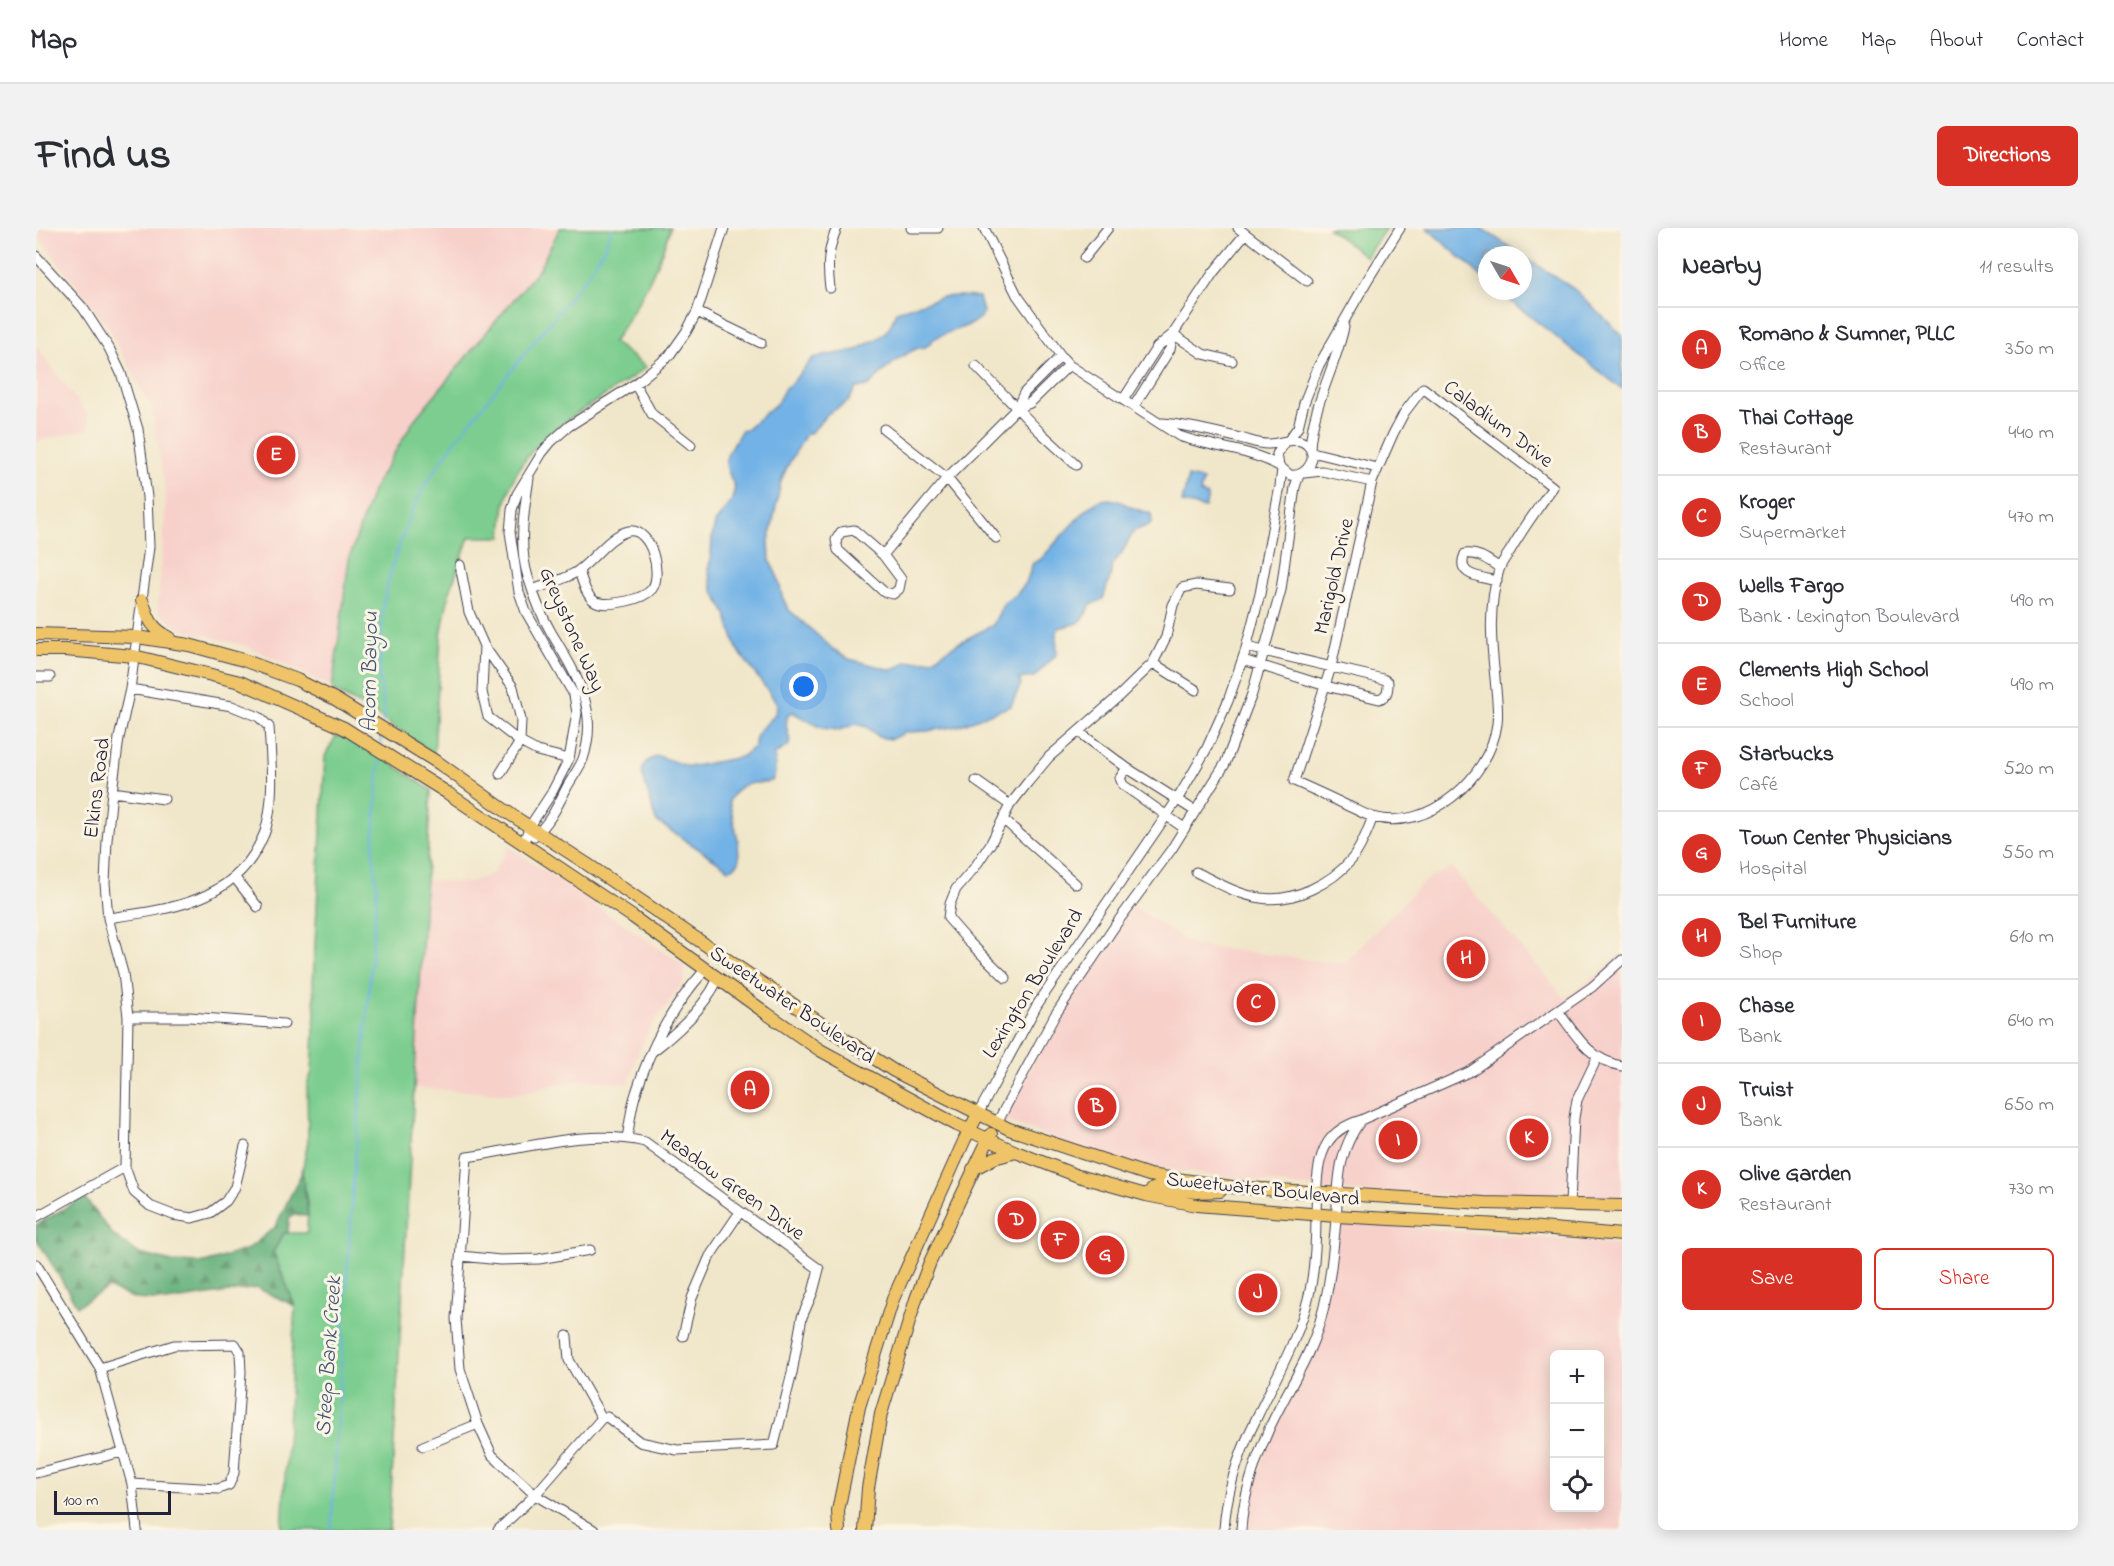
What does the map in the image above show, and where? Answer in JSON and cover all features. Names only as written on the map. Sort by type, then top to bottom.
[{"type":"main road","points":[[142,600],[154,628],[182,644]]},
{"type":"main road","name":"Sweetwater Boulevard","points":[[36,634],[137,637],[215,651],[297,680],[347,705],[894,1071],[997,1123],[1117,1166],[1149,1174],[1232,1187],[1484,1203],[1622,1206]]},
{"type":"main road","name":"Sweetwater Boulevard","points":[[36,650],[134,656],[240,682],[344,728],[417,773],[633,917],[820,1050],[969,1131],[1078,1176],[1146,1195],[1196,1205],[1622,1235]]},
{"type":"main road","points":[[705,970],[722,958]]},
{"type":"main road","points":[[718,978],[722,958]]},
{"type":"main road","points":[[820,1050],[832,1031]]},
{"type":"main road","name":"Lexington Boulevard","points":[[839,1530],[838,1511],[859,1407],[893,1299],[978,1114]]},
{"type":"main road","name":"Lexington Boulevard","points":[[866,1530],[868,1488],[881,1414],[916,1299],[973,1169],[997,1123]]},
{"type":"main road","points":[[973,1169],[994,1158],[1016,1152]]},
{"type":"main road","points":[[1102,1183],[1142,1184],[1149,1174]]},
{"type":"main road","points":[[1146,1195],[1159,1187],[1197,1192],[1226,1191],[1232,1187]]},
{"type":"main road","points":[[925,1227],[944,1234]]},
{"type":"main road","points":[[859,1407],[881,1414]]},
{"type":"street","name":"Greystone Way","points":[[535,829],[569,759],[577,713],[574,695],[526,612],[519,592],[510,532],[515,502],[529,472],[542,453],[566,429],[635,384],[669,356],[697,312],[724,228]]},
{"type":"street","points":[[830,288],[828,269],[830,245],[837,228]]},
{"type":"street","points":[[911,228],[938,228]]},
{"type":"street","points":[[984,228],[1017,296],[1061,356],[1070,365],[1123,400],[1179,436],[1264,459],[1290,475],[1322,471],[1372,482]]},
{"type":"street","points":[[1084,258],[1108,228]]},
{"type":"street","points":[[1280,468],[1277,454],[1298,427],[1304,403],[1319,364],[1400,228]]},
{"type":"street","points":[[1123,400],[1157,347],[1173,334],[1241,231],[1306,281]]},
{"type":"street","name":"Elkins Road","points":[[36,256],[83,308],[109,348],[121,373],[138,429],[147,497],[149,547],[130,689],[119,738],[106,840],[105,883],[108,918],[123,973],[128,1017],[125,1167],[134,1192],[150,1206],[173,1215],[192,1218],[210,1213],[225,1201],[235,1187],[245,1146]]},
{"type":"street","points":[[697,312],[761,343]]},
{"type":"street","points":[[1302,474],[1310,466],[1313,422],[1340,348],[1346,322]]},
{"type":"street","points":[[1173,334],[1203,354],[1232,362]]},
{"type":"street","points":[[1134,406],[1170,349],[1173,334]]},
{"type":"street","points":[[883,555],[947,478],[1017,408],[1024,393],[1061,356]]},
{"type":"street","points":[[1017,408],[1030,403],[1070,365]]},
{"type":"street","points":[[976,366],[1076,465]]},
{"type":"street","points":[[635,384],[652,414],[691,445]]},
{"type":"street","name":"Marigold Drive","points":[[1373,817],[1294,781],[1331,667],[1372,482],[1398,423],[1424,388]]},
{"type":"street","name":"Caladium Drive","points":[[1424,388],[1553,487],[1524,526],[1500,568]]},
{"type":"street","points":[[1160,423],[1183,425],[1268,444],[1301,441],[1311,451],[1377,468]]},
{"type":"street","points":[[884,429],[947,478],[996,538]]},
{"type":"street","name":"Lexington Boulevard","points":[[978,1114],[1037,1005],[1177,800],[1206,750],[1228,701],[1247,646],[1262,584],[1280,486],[1280,468]]},
{"type":"street","name":"Greystone Way","points":[[524,844],[559,803],[582,761],[589,725],[587,705],[576,674],[552,633],[533,590],[525,563],[522,531],[529,472]]},
{"type":"street","name":"Lexington Boulevard","points":[[997,1123],[1054,1015],[1119,920],[1171,850],[1226,764],[1252,694],[1281,590],[1295,487],[1302,474]]},
{"type":"street","points":[[854,530],[883,555],[901,579],[899,589],[893,594],[884,592],[838,550],[836,540],[841,532],[854,530]]},
{"type":"street","points":[[510,532],[522,531]]},
{"type":"street","points":[[533,590],[579,571],[620,534],[630,531],[638,532],[648,542],[657,566],[656,581],[645,595],[609,605],[599,603],[586,593],[579,571]]},
{"type":"street","points":[[1196,872],[1227,887],[1261,898],[1292,896],[1317,886],[1353,858],[1373,817],[1409,818],[1430,812],[1461,790],[1481,765],[1494,736],[1497,723],[1490,629],[1500,568],[1480,555],[1465,554],[1462,562],[1463,568],[1470,574],[1497,581]]},
{"type":"street","points":[[460,565],[469,612],[484,646],[513,687],[521,720],[520,742],[500,774]]},
{"type":"street","points":[[1006,978],[948,918],[956,889],[975,867],[1010,806],[1049,757],[1153,663],[1166,637],[1173,604],[1182,588],[1196,585],[1230,589]]},
{"type":"street","points":[[548,649],[560,644]]},
{"type":"street","points":[[484,646],[482,692],[488,717],[520,742],[537,751],[569,759]]},
{"type":"street","points":[[1243,660],[1326,686],[1379,699],[1384,697],[1388,691],[1388,682],[1383,680],[1247,646]]},
{"type":"street","points":[[1153,663],[1196,690]]},
{"type":"street","points":[[36,677],[50,677]]},
{"type":"street","points":[[108,918],[167,909],[207,896],[235,878],[252,859],[266,830],[271,770],[269,727],[259,717],[232,706],[130,689]]},
{"type":"street","points":[[1079,732],[1127,768],[1195,811]]},
{"type":"street","points":[[1127,768],[1120,778],[1123,785],[1184,828]]},
{"type":"street","points":[[976,781],[1010,806]]},
{"type":"street","points":[[112,792],[164,799]]},
{"type":"street","points":[[1004,820],[1076,885]]},
{"type":"street","points":[[235,878],[258,907]]},
{"type":"street","points":[[1224,1530],[1230,1492],[1246,1442],[1293,1342],[1309,1295],[1314,1267],[1316,1193],[1321,1157],[1328,1142],[1344,1127],[1471,1071],[1592,987],[1622,960]]},
{"type":"street","points":[[627,1138],[635,1093],[656,1039],[683,995],[705,970]]},
{"type":"street","points":[[652,1051],[692,1016],[714,988],[718,978]]},
{"type":"street","points":[[1037,1005],[1054,1015]]},
{"type":"street","points":[[1558,1011],[1597,1058],[1622,1066]]},
{"type":"street","points":[[128,1017],[189,1017],[284,1024]]},
{"type":"street","points":[[1570,1204],[1577,1100],[1597,1058]]},
{"type":"street","points":[[1241,1530],[1246,1495],[1269,1430],[1310,1349],[1321,1317],[1336,1216],[1339,1167],[1352,1132],[1361,1120]]},
{"type":"street","name":"Meadow Green Drive","points":[[461,1256],[467,1156],[498,1153],[572,1138],[627,1138],[645,1142],[819,1269],[802,1317],[792,1373],[774,1445],[677,1450],[640,1442],[607,1417],[602,1418]]},
{"type":"street","points":[[36,1217],[125,1167]]},
{"type":"street","points":[[683,1336],[692,1298],[710,1256],[740,1212]]},
{"type":"street","points":[[590,1250],[540,1259],[500,1260],[461,1256],[456,1318],[460,1369],[478,1424],[492,1455],[535,1495],[594,1530]]},
{"type":"street","points":[[36,1264],[100,1368],[132,1484],[136,1530]]},
{"type":"street","points":[[498,1530],[535,1495],[602,1418],[569,1360],[567,1336]]},
{"type":"street","points":[[1293,1342],[1310,1349]]},
{"type":"street","points":[[100,1368],[174,1345],[235,1344],[240,1352],[241,1372],[234,1473],[229,1485],[218,1489],[132,1484]]},
{"type":"street","points":[[423,1446],[478,1424]]},
{"type":"street","points":[[36,1473],[123,1452]]},
{"type":"street","points":[[1230,1492],[1246,1495]]},
{"type":"shaded area","points":[[36,228],[560,228],[539,269],[349,559],[332,687],[249,647],[177,628],[158,611],[166,496],[152,410],[108,327],[45,245]]},
{"type":"shaded area","points":[[36,346],[88,415],[89,429],[36,441]]},
{"type":"shaded area","points":[[509,847],[684,965],[685,980],[651,1027],[636,1057],[629,1083],[580,1080],[516,1094],[414,1088],[427,880],[469,883],[493,873]]},
{"type":"shaded area","points":[[1451,867],[1565,998],[1610,966],[1622,952],[1622,1202],[1567,1202],[1325,1190],[1141,1166],[1087,1152],[1003,1119],[1058,1019],[1133,906],[1192,945],[1344,964],[1423,882]]},
{"type":"shaded area","points":[[1350,1222],[1622,1245],[1622,1530],[1246,1530],[1252,1492],[1275,1425],[1316,1346],[1337,1236]]},
{"type":"green space","points":[[560,228],[670,228],[660,258],[646,287],[613,342],[646,367],[562,424],[526,459],[513,480],[505,505],[502,537],[469,537],[449,594],[441,635],[434,754],[369,710],[332,690],[349,559],[373,489],[414,420],[539,269]]},
{"type":"green space","points":[[1328,228],[1386,228],[1366,257]]},
{"type":"green space","points":[[336,736],[355,739],[431,790],[389,1530],[282,1530],[295,1306],[273,1252],[284,1233],[307,1233],[308,1208],[302,1172],[308,1141],[307,1085],[312,1072],[315,1011],[313,983],[325,756]]},
{"type":"green space","points":[[302,1172],[308,1216],[293,1215],[289,1218],[288,1233],[284,1233],[273,1252],[295,1306],[257,1288],[167,1301],[136,1299],[108,1288],[77,1306],[36,1238],[36,1225],[84,1197],[113,1235],[140,1254],[172,1262],[205,1263],[248,1249],[275,1227]]},
{"type":"water","points":[[1427,228],[1481,228],[1508,246],[1478,246],[1478,273]]},
{"type":"water","points":[[1532,262],[1574,289],[1622,335],[1622,389],[1509,300],[1532,300]]},
{"type":"water","points":[[943,297],[979,297],[983,313],[979,318],[940,336],[926,347],[918,348],[905,355],[879,375],[869,386],[856,388],[848,402],[827,414],[812,432],[806,434],[787,467],[781,481],[769,541],[770,561],[788,609],[833,649],[849,659],[892,670],[907,662],[932,660],[993,625],[1004,603],[1016,595],[1026,583],[1033,563],[1040,560],[1095,503],[1106,499],[1118,501],[1151,514],[1152,521],[1149,525],[1134,531],[1111,566],[1111,574],[1103,599],[1090,605],[1084,618],[1078,623],[1059,628],[1056,632],[1057,654],[1034,677],[1019,679],[1021,684],[1011,706],[958,726],[907,732],[891,739],[879,737],[867,727],[856,724],[839,730],[822,728],[792,712],[788,714],[786,725],[790,742],[788,746],[775,754],[775,774],[772,781],[742,786],[729,801],[738,840],[739,862],[729,869],[656,821],[642,773],[647,762],[658,756],[689,767],[741,757],[755,746],[758,732],[774,716],[776,710],[777,703],[737,649],[726,614],[713,590],[708,570],[715,523],[732,500],[735,487],[727,469],[726,458],[741,431],[746,430],[777,403],[785,388],[813,358],[857,350],[875,340],[887,330],[896,311]]},
{"type":"water","points":[[1188,477],[1203,480],[1200,493],[1208,496],[1205,508],[1182,503]]},
{"type":"waterway","name":"Acorn Bayou","points":[[383,722],[384,710],[379,676],[383,605],[392,566],[423,488],[455,441],[589,273],[605,247],[612,228]]},
{"type":"waterway","name":"Acorn Bayou","points":[[380,746],[382,734]]},
{"type":"waterway","name":"Acorn Bayou","points":[[331,1530],[353,1185],[377,890],[373,850],[380,755]]},
{"type":"place","name":"Clements High School","points":[[276,455]]},
{"type":"place","name":"Bel Furniture","points":[[1466,959]]},
{"type":"place","name":"Kroger","points":[[1256,1003]]},
{"type":"place","name":"Romano & Sumner, PLLC","points":[[750,1090]]},
{"type":"place","name":"Thai Cottage","points":[[1097,1107]]},
{"type":"place","name":"Olive Garden","points":[[1529,1138]]},
{"type":"place","name":"Chase","points":[[1398,1140]]},
{"type":"place","name":"Wells Fargo","points":[[1017,1220]]},
{"type":"place","name":"Starbucks","points":[[1060,1240]]},
{"type":"place","name":"Town Center Physicians","points":[[1105,1255]]},
{"type":"place","name":"Truist","points":[[1258,1293]]},
{"type":"water label","name":"Steep Bank Creek","points":[[327,1356]]}]
